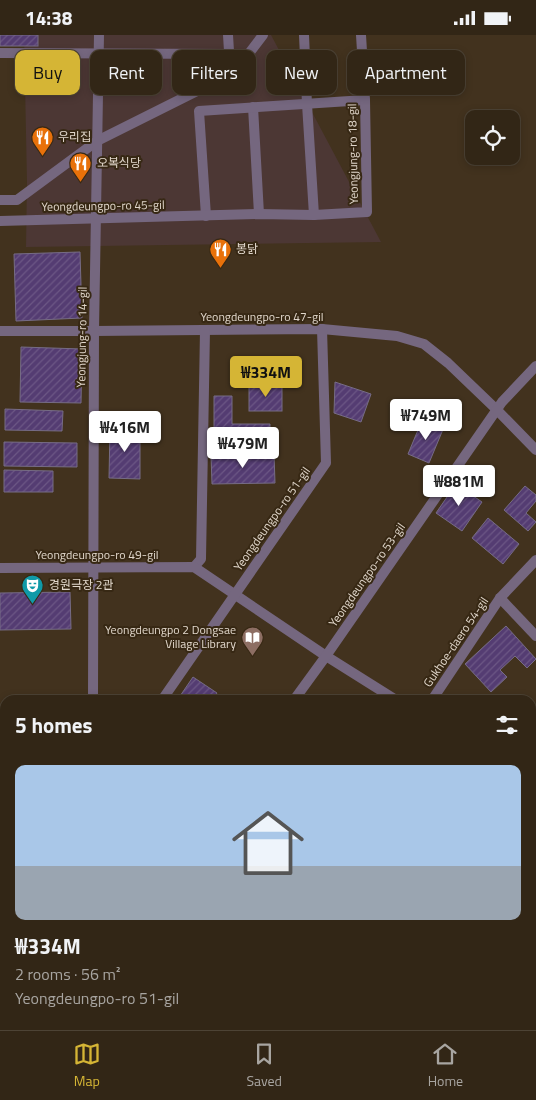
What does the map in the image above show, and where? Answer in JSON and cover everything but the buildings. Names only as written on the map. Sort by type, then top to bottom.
[{"type":"street","name":"Yeongjung-ro 14-gil","points":[[99,35],[99,50]]},
{"type":"street","points":[[228,35],[229,50]]},
{"type":"street","points":[[251,50],[263,35]]},
{"type":"street","points":[[304,35],[314,215]]},
{"type":"street","name":"Yeongjung-ro 18-gil","points":[[361,35],[365,100],[367,212]]},
{"type":"street","points":[[0,53],[90,54]]},
{"type":"street","name":"Yeongjung-ro 14-gil","points":[[93,695],[94,331],[98,95]]},
{"type":"street","points":[[0,200],[17,200],[97,141],[189,95]]},
{"type":"street","points":[[206,216],[199,111],[365,100]]},
{"type":"street","points":[[253,107],[259,214]]},
{"type":"street","name":"Yeongdeungpo-ro 45-gil","points":[[0,221],[259,214],[314,215],[367,212]]},
{"type":"street","name":"Yeongdeungpo-ro 47-gil","points":[[0,331],[322,329],[397,336],[424,344],[448,363],[497,410]]},
{"type":"street","name":"Yeongdeungpo-ro 51-gil","points":[[165,695],[326,463],[322,329]]},
{"type":"street","points":[[205,330],[201,559],[194,567],[326,656],[388,695]]},
{"type":"street","name":"Yeongdeungpo-ro 53-gil","points":[[298,695],[502,402],[536,366]]},
{"type":"street","points":[[497,410],[536,450]]},
{"type":"street","name":"Gukhoe-daero 54-gil","points":[[435,695],[500,598],[536,560]]},
{"type":"street","name":"Yeongdeungpo-ro 49-gil","points":[[0,568],[194,567]]},
{"type":"street","name":"Gukhoe-daero 54-gil","points":[[500,598],[536,636]]},
{"type":"shaded area","points":[[24,35],[271,35],[279,50],[266,50],[266,95],[303,95],[381,242],[26,247],[25,95],[80,95],[80,50],[24,50]]},
{"type":"place","name":"우리집","points":[[42,156]]},
{"type":"place","name":"오복식당","points":[[81,182]]},
{"type":"place","name":"봉닭","points":[[220,268]]},
{"type":"place","name":"경원극장 2관","points":[[33,604]]},
{"type":"place","name":"Yeongdeungpo 2 Dongsae Village Library","points":[[252,656]]}]
